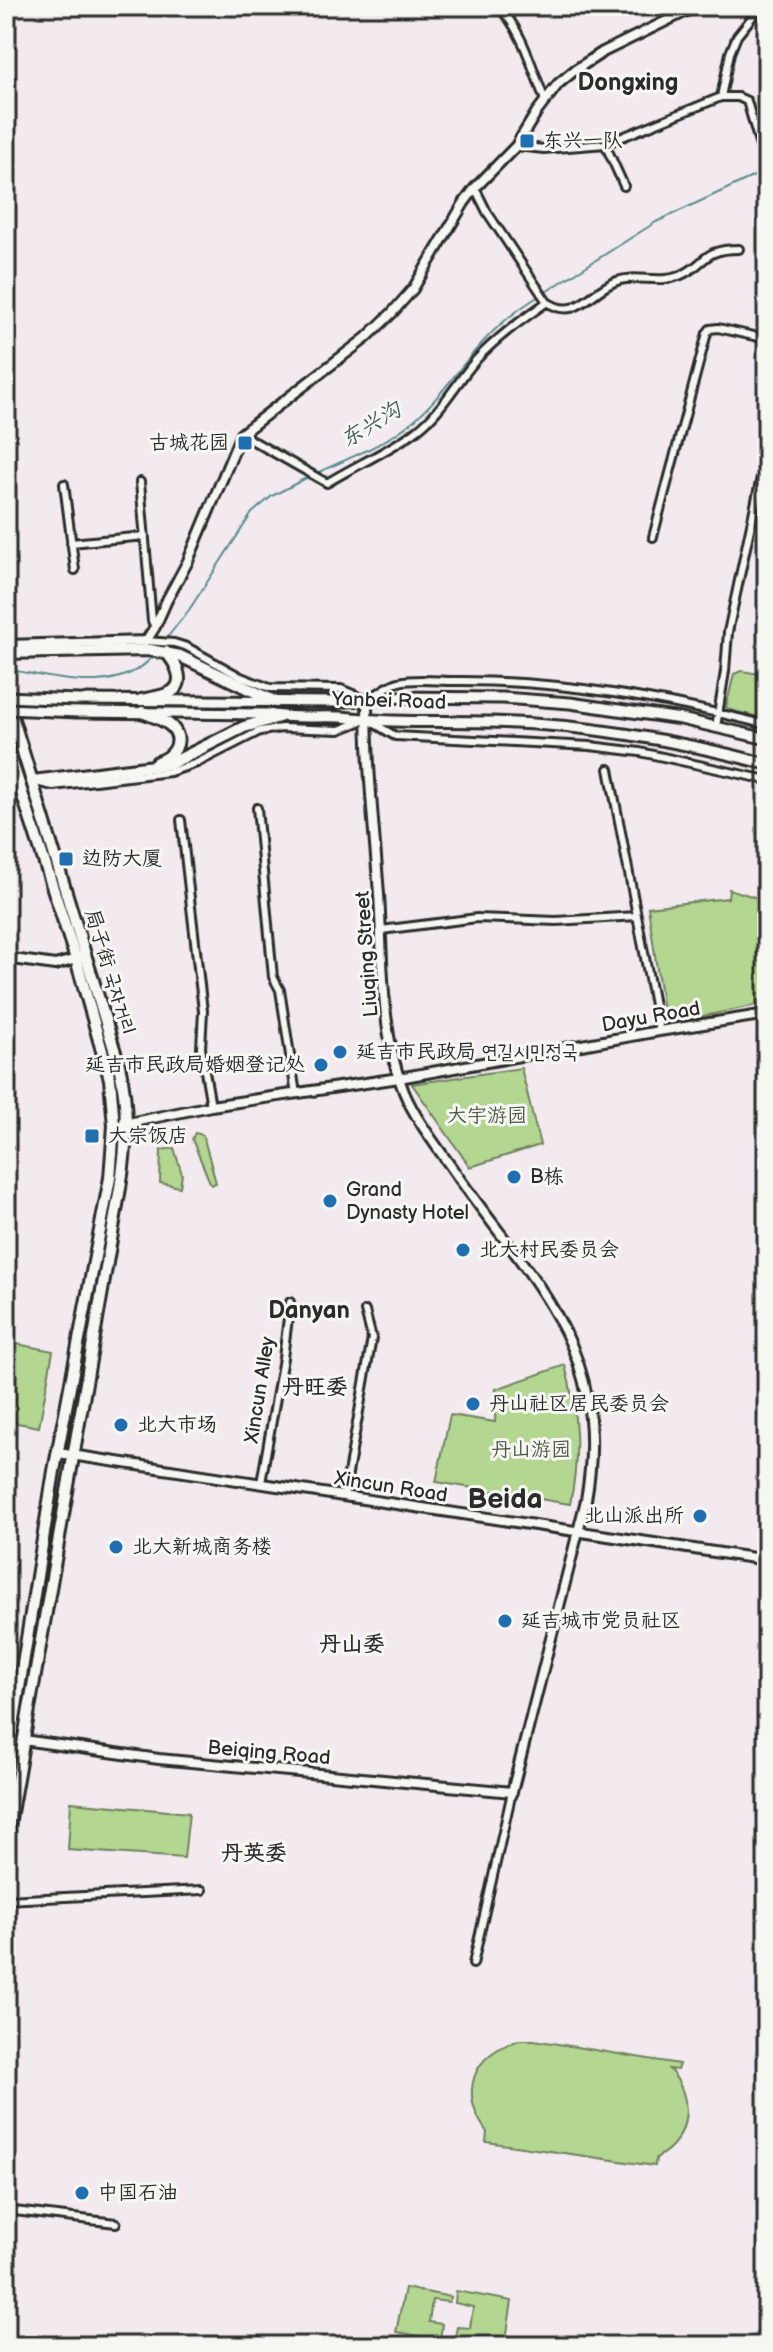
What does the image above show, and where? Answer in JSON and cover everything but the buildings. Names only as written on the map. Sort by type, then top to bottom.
[{"type":"main road","points":[[6,653],[151,644],[170,648],[276,702]]},
{"type":"main road","points":[[141,700],[171,693],[179,682],[178,668],[170,648]]},
{"type":"main road","name":"Yanbei Road","points":[[6,696],[77,700],[276,702],[445,696],[570,703],[681,719],[767,739]]},
{"type":"main road","name":"局子街 국자거리","points":[[6,696],[33,780],[81,958],[110,1079],[114,1126],[110,1178],[58,1453],[6,1769]]},
{"type":"main road","name":"Yanbei Road","points":[[6,709],[267,714],[279,717],[495,722],[579,728],[700,748],[767,764]]},
{"type":"main road","points":[[33,780],[167,759],[176,748],[178,737],[163,720],[142,712]]},
{"type":"main road","points":[[33,780],[170,764],[244,727],[279,717]]},
{"type":"main road","name":"局子街 국자거리","points":[[6,744],[11,773],[119,1065],[127,1122],[120,1188],[6,1841]]},
{"type":"street","points":[[497,6],[514,25],[545,100]]},
{"type":"street","points":[[6,645],[151,644],[155,627],[188,561],[241,434],[366,338],[392,313],[413,289],[475,188],[516,146],[558,84],[575,70],[639,33],[697,6]]},
{"type":"street","points":[[721,97],[730,53],[737,36],[761,6]]},
{"type":"street","points":[[516,146],[544,149],[605,144],[721,97],[738,97],[747,101],[762,153]]},
{"type":"street","points":[[605,144],[624,186]]},
{"type":"street","points":[[475,188],[487,212],[539,290],[559,310],[569,310],[624,278],[665,279],[680,276],[713,252],[739,249]]},
{"type":"street","points":[[241,434],[327,483],[418,429],[445,402],[476,360],[546,300]]},
{"type":"street","points":[[653,537],[707,333],[710,329],[718,328],[767,339]]},
{"type":"street","points":[[716,727],[728,632],[767,449]]},
{"type":"street","points":[[140,482],[155,627]]},
{"type":"street","points":[[64,484],[75,570]]},
{"type":"street","points":[[71,543],[145,536]]},
{"type":"street","points":[[170,648],[187,647],[241,677],[270,688],[341,689],[367,700],[398,682],[481,681],[587,689],[718,712],[767,725]]},
{"type":"street","name":"Liuqing Street","points":[[367,700],[386,1012],[399,1078],[416,1116],[472,1198],[546,1295],[571,1342],[586,1387],[592,1445],[588,1491],[512,1792]]},
{"type":"street","points":[[33,780],[53,786],[170,772],[197,763],[260,731],[282,728],[339,730],[367,719],[395,736],[522,741],[640,752],[767,780]]},
{"type":"street","points":[[609,769],[659,1031]]},
{"type":"street","points":[[257,808],[273,977],[280,990],[296,1094]]},
{"type":"street","points":[[181,820],[203,1011],[201,1048],[211,1106]]},
{"type":"street","points":[[381,930],[477,918],[556,921],[637,916]]},
{"type":"street","points":[[6,958],[55,965],[81,958]]},
{"type":"street","name":"Dayu Road","points":[[114,1126],[211,1106],[399,1078],[767,1014]]},
{"type":"street","name":"Xincun Alley","points":[[261,1483],[290,1302]]},
{"type":"street","points":[[344,1496],[372,1338],[365,1311]]},
{"type":"street","name":"Xincun Road","points":[[58,1453],[767,1560]]},
{"type":"street","name":"Beiqing Road","points":[[23,1740],[159,1759],[512,1792]]},
{"type":"street","points":[[473,1964],[512,1792]]},
{"type":"street","points":[[6,1900],[202,1890]]},
{"type":"street","points":[[6,2210],[116,2223]]},
{"type":"green space","points":[[741,671],[767,675],[767,719],[726,707],[734,674]]},
{"type":"green space","points":[[729,889],[767,901],[767,1003],[665,1024],[648,907],[728,898]]},
{"type":"green space","name":"大宇游园","points":[[521,1068],[540,1145],[470,1167],[412,1084]]},
{"type":"green space","points":[[195,1133],[203,1135],[216,1183],[211,1185],[192,1139]]},
{"type":"green space","points":[[174,1148],[182,1174],[180,1187],[160,1183],[161,1150]]},
{"type":"green space","points":[[6,1342],[53,1351],[39,1427],[6,1421]]},
{"type":"green space","name":"丹山游园","points":[[565,1365],[576,1434],[570,1504],[436,1482],[450,1415],[495,1422],[496,1389]]},
{"type":"green space","points":[[71,1802],[189,1813],[184,1858],[68,1850]]},
{"type":"green space","points":[[520,2040],[679,2064],[677,2070],[669,2069],[683,2092],[686,2105],[682,2129],[676,2140],[656,2158],[655,2166],[486,2142],[487,2132],[473,2103],[475,2076],[491,2055]]},
{"type":"green space","points":[[405,2288],[451,2297],[449,2302],[432,2300],[429,2322],[442,2324],[440,2340],[396,2332]]},
{"type":"green space","points":[[456,2291],[512,2301],[505,2346],[474,2346],[454,2342],[457,2327],[470,2328],[473,2307],[455,2303]]},
{"type":"waterway","name":"东兴沟","points":[[544,293],[656,222],[767,170]]},
{"type":"waterway","name":"东兴沟","points":[[315,474],[402,430],[432,403],[488,336],[539,296]]},
{"type":"waterway","name":"东兴沟","points":[[166,639],[189,610],[252,513],[272,496],[310,476]]},
{"type":"waterway","name":"东兴沟","points":[[6,669],[65,679],[105,680],[140,668],[155,654]]},
{"type":"place","name":"东兴一队","points":[[527,141]]},
{"type":"place","name":"古城花园","points":[[245,443]]},
{"type":"place","name":"边防大厦","points":[[66,859]]},
{"type":"place","name":"延吉市民政局 연길시민정국","points":[[340,1052]]},
{"type":"place","name":"延吉市民政局婚姻登记处","points":[[321,1065]]},
{"type":"place","name":"大宗饭店","points":[[92,1136]]},
{"type":"place","name":"B栋","points":[[514,1177]]},
{"type":"place","name":"Grand Dynasty Hotel","points":[[330,1201]]},
{"type":"place","name":"北大村民委员会","points":[[463,1250]]},
{"type":"place","name":"丹山社区居民委员会","points":[[473,1404]]},
{"type":"place","name":"北大市场","points":[[121,1425]]},
{"type":"place","name":"北山派出所","points":[[700,1516]]},
{"type":"place","name":"北大新城商务楼","points":[[116,1547]]},
{"type":"place","name":"延吉城市党员社区","points":[[505,1621]]},
{"type":"place","name":"中国石油","points":[[82,2193]]},
{"type":"district","name":"Dongxing","points":[[628,82]]},
{"type":"district","name":"Danyan","points":[[309,1310]]},
{"type":"district","name":"丹旺委","points":[[315,1387]]},
{"type":"district","name":"Beida","points":[[505,1499]]},
{"type":"district","name":"丹山委","points":[[352,1644]]},
{"type":"district","name":"丹英委","points":[[254,1853]]}]
